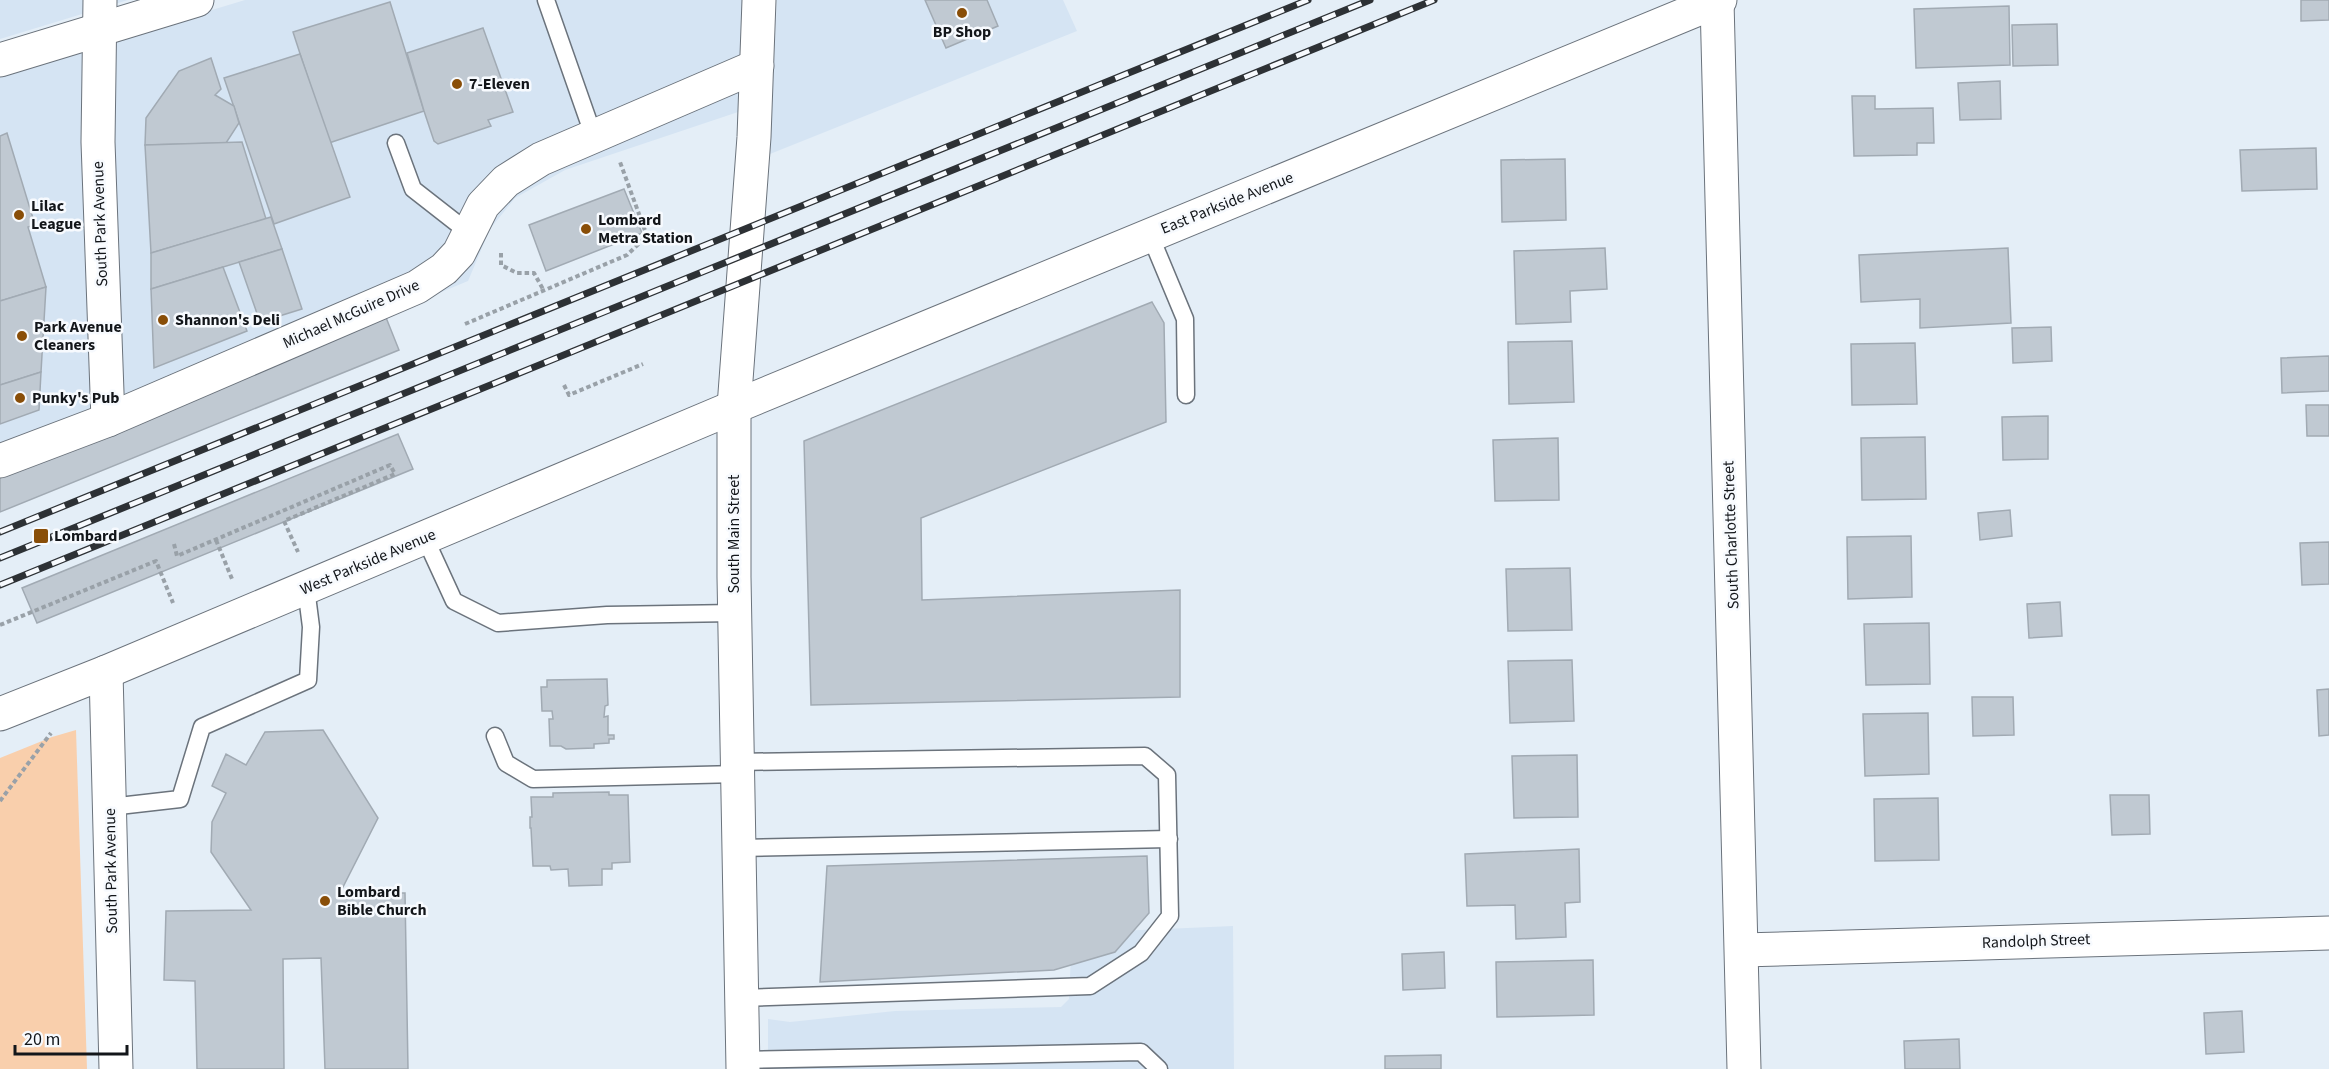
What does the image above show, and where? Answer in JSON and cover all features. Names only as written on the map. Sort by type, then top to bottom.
[{"type":"street","points":[[0,60],[100,15],[197,0]]},
{"type":"street","name":"South Main Street","points":[[743,1064],[735,613],[734,407],[757,66],[759,0]]},
{"type":"street","name":"East Parkside Avenue","points":[[734,407],[1719,1]]},
{"type":"street","name":"South Charlotte Street","points":[[1719,1],[1744,1069]]},
{"type":"street","name":"South Park Avenue","points":[[100,15],[98,142],[108,420]]},
{"type":"street","name":"Michael McGuire Drive","points":[[0,461],[108,420],[417,287],[444,269],[459,253],[483,205],[506,181],[541,159],[605,145],[757,66]]},
{"type":"street","name":"West Parkside Avenue","points":[[0,714],[106,672],[734,407]]},
{"type":"street","name":"South Park Avenue","points":[[106,672],[116,1069]]},
{"type":"street","name":"Randolph Street","points":[[1742,950],[2329,933]]},
{"type":"lane","points":[[546,0],[605,145]]},
{"type":"lane","points":[[396,143],[413,189],[468,232]]},
{"type":"lane","points":[[1150,235],[1185,318],[1186,396]]},
{"type":"lane","points":[[425,538],[454,601],[498,623],[607,615],[735,613]]},
{"type":"lane","points":[[110,807],[180,799],[202,727],[308,680],[310,627],[306,588]]},
{"type":"lane","points":[[495,736],[506,763],[533,778],[738,768],[1145,756],[1167,776],[1170,916],[1142,953],[1089,986],[742,998]]},
{"type":"lane","points":[[739,848],[1169,839]]},
{"type":"lane","points":[[743,1064],[1141,1052],[1159,1069]]},
{"type":"path","points":[[465,324],[627,255],[647,236],[605,145]]},
{"type":"path","points":[[501,246],[501,265],[518,273],[534,273],[544,291]]},
{"type":"path","points":[[564,385],[568,395],[643,364]]},
{"type":"path","points":[[174,544],[177,556],[390,465],[394,474],[284,521],[298,553]]},
{"type":"path","points":[[216,540],[232,580]]},
{"type":"path","points":[[0,625],[156,561],[173,603]]},
{"type":"path","points":[[0,801],[57,725]]},
{"type":"shaded area","points":[[0,0],[128,0],[0,39]]},
{"type":"shaded area","points":[[245,0],[747,0],[744,110],[565,170],[515,198],[490,229],[468,281],[0,475],[0,74]]},
{"type":"shaded area","points":[[777,0],[1063,0],[1077,31],[770,154]]},
{"type":"shaded area","points":[[76,730],[87,1069],[0,1069],[0,758]]},
{"type":"shaded area","points":[[1233,926],[1234,1069],[768,1069],[768,1019],[790,1022],[895,1011],[1061,1007],[1069,999],[1072,933]]},
{"type":"building","name":"BP Shop","points":[[925,0],[987,0],[998,26],[946,48]]},
{"type":"building","points":[[2301,0],[2329,0],[2329,20],[2301,21]]},
{"type":"building","points":[[390,2],[424,111],[329,143],[293,32]]},
{"type":"building","points":[[2009,6],[2010,65],[1916,68],[1914,9]]},
{"type":"building","points":[[2057,24],[2058,65],[2013,66],[2012,25]]},
{"type":"building","points":[[483,28],[513,112],[488,120],[491,126],[438,144],[434,141],[407,53]]},
{"type":"building","points":[[300,54],[350,197],[274,224],[224,78]]},
{"type":"building","points":[[211,58],[221,89],[215,95],[234,106],[239,123],[226,143],[145,145],[146,118],[179,71]]},
{"type":"building","points":[[2000,81],[2001,119],[1960,120],[1958,83]]},
{"type":"building","points":[[1852,96],[1875,96],[1875,109],[1933,108],[1934,143],[1917,143],[1917,155],[1854,156]]},
{"type":"building","points":[[7,133],[35,225],[28,227],[46,287],[0,301],[0,136]]},
{"type":"building","points":[[242,142],[266,219],[151,253],[145,145]]},
{"type":"building","points":[[2316,148],[2317,189],[2242,191],[2240,150]]},
{"type":"building","points":[[1565,159],[1566,220],[1502,222],[1501,160]]},
{"type":"building","name":"Lombard Metra Station","points":[[624,189],[642,233],[546,271],[529,225]]},
{"type":"building","points":[[271,217],[282,249],[151,289],[151,253]]},
{"type":"building","points":[[1605,248],[1607,289],[1570,291],[1571,322],[1516,324],[1514,251]]},
{"type":"building","points":[[2008,248],[2011,323],[1920,328],[1920,299],[1861,302],[1859,255]]},
{"type":"building","points":[[282,249],[302,309],[260,322],[239,262]]},
{"type":"building","points":[[223,267],[247,331],[154,368],[151,289]]},
{"type":"building","name":"Park Avenue Cleaners","points":[[46,287],[41,372],[0,385],[0,301]]},
{"type":"building","points":[[1152,302],[1164,323],[1166,422],[921,518],[922,600],[1180,590],[1180,697],[811,705],[804,441]]},
{"type":"building","points":[[385,315],[399,350],[0,512],[0,472]]},
{"type":"building","points":[[2051,327],[2052,361],[2013,363],[2012,328]]},
{"type":"building","points":[[1572,341],[1574,402],[1509,404],[1508,342]]},
{"type":"building","points":[[1915,343],[1917,404],[1852,405],[1851,344]]},
{"type":"building","points":[[2329,356],[2329,391],[2282,393],[2281,358]]},
{"type":"building","name":"Punky's Pub","points":[[41,372],[39,410],[0,424],[0,385]]},
{"type":"building","points":[[2306,405],[2329,405],[2329,436],[2307,436]]},
{"type":"building","points":[[2048,416],[2048,459],[2003,460],[2002,417]]},
{"type":"building","points":[[398,434],[413,469],[37,623],[22,588]]},
{"type":"building","points":[[1925,437],[1926,499],[1862,500],[1861,438]]},
{"type":"building","points":[[1558,438],[1559,500],[1495,501],[1493,440]]},
{"type":"building","points":[[2010,510],[2012,536],[1980,540],[1978,513]]},
{"type":"building","points":[[1911,536],[1912,597],[1848,599],[1847,537]]},
{"type":"building","points":[[2329,542],[2329,584],[2302,585],[2300,543]]},
{"type":"building","points":[[1570,568],[1572,630],[1508,631],[1506,569]]},
{"type":"building","points":[[2060,602],[2062,636],[2029,638],[2027,604]]},
{"type":"building","points":[[1929,623],[1930,684],[1866,685],[1864,624]]},
{"type":"building","points":[[1572,660],[1574,721],[1510,723],[1508,661]]},
{"type":"building","points":[[607,679],[608,705],[605,706],[604,717],[608,716],[608,735],[614,735],[614,739],[609,739],[609,743],[594,744],[594,748],[566,749],[561,746],[550,746],[549,719],[553,719],[552,711],[542,711],[541,687],[547,687],[547,680]]},
{"type":"building","points":[[2329,689],[2329,735],[2319,736],[2317,690]]},
{"type":"building","points":[[1972,697],[2013,697],[2014,735],[1973,736]]},
{"type":"building","points":[[1928,713],[1929,774],[1865,776],[1863,714]]},
{"type":"building","name":"Lombard Bible Church","points":[[323,730],[378,818],[340,893],[405,893],[408,1069],[325,1069],[321,958],[283,959],[284,1069],[197,1069],[195,981],[164,980],[166,911],[251,910],[211,852],[212,822],[226,793],[212,786],[226,754],[246,765],[265,732]]},
{"type":"building","points":[[1577,755],[1578,817],[1514,818],[1512,756]]},
{"type":"building","points":[[609,792],[609,795],[628,795],[630,862],[612,863],[612,869],[602,869],[602,885],[569,886],[568,869],[551,870],[550,866],[533,866],[530,828],[531,797],[553,797],[553,793]]},
{"type":"building","points":[[2110,795],[2149,795],[2150,834],[2112,835]]},
{"type":"building","points":[[1938,798],[1939,860],[1875,861],[1874,799]]},
{"type":"building","points":[[1579,849],[1580,902],[1565,903],[1566,937],[1516,939],[1515,905],[1467,906],[1465,854]]},
{"type":"building","points":[[1147,856],[1149,913],[1115,952],[1054,970],[820,982],[827,866]]},
{"type":"building","points":[[1444,952],[1445,988],[1403,990],[1402,954]]},
{"type":"building","points":[[1593,960],[1594,1015],[1497,1017],[1496,962]]},
{"type":"building","points":[[2242,1011],[2244,1052],[2206,1054],[2204,1013]]},
{"type":"building","points":[[1959,1039],[1960,1069],[1905,1069],[1904,1041]]},
{"type":"building","points":[[1441,1055],[1441,1069],[1385,1069],[1385,1056]]},
{"type":"railway","points":[[0,532],[1308,0]]},
{"type":"railway","points":[[0,558],[1370,0]]},
{"type":"railway","points":[[0,585],[1434,0]]},
{"type":"place","name":"BP Shop","points":[[962,13]]},
{"type":"place","name":"7-Eleven","points":[[457,84]]},
{"type":"place","name":"Lilac League","points":[[19,215]]},
{"type":"place","name":"Lombard Metra Station","points":[[586,229]]},
{"type":"place","name":"Shannon's Deli","points":[[163,320]]},
{"type":"place","name":"Park Avenue Cleaners","points":[[22,336]]},
{"type":"place","name":"Punky's Pub","points":[[20,398]]},
{"type":"place","name":"Lombard","points":[[41,536]]},
{"type":"place","name":"Lombard Bible Church","points":[[325,901]]}]
